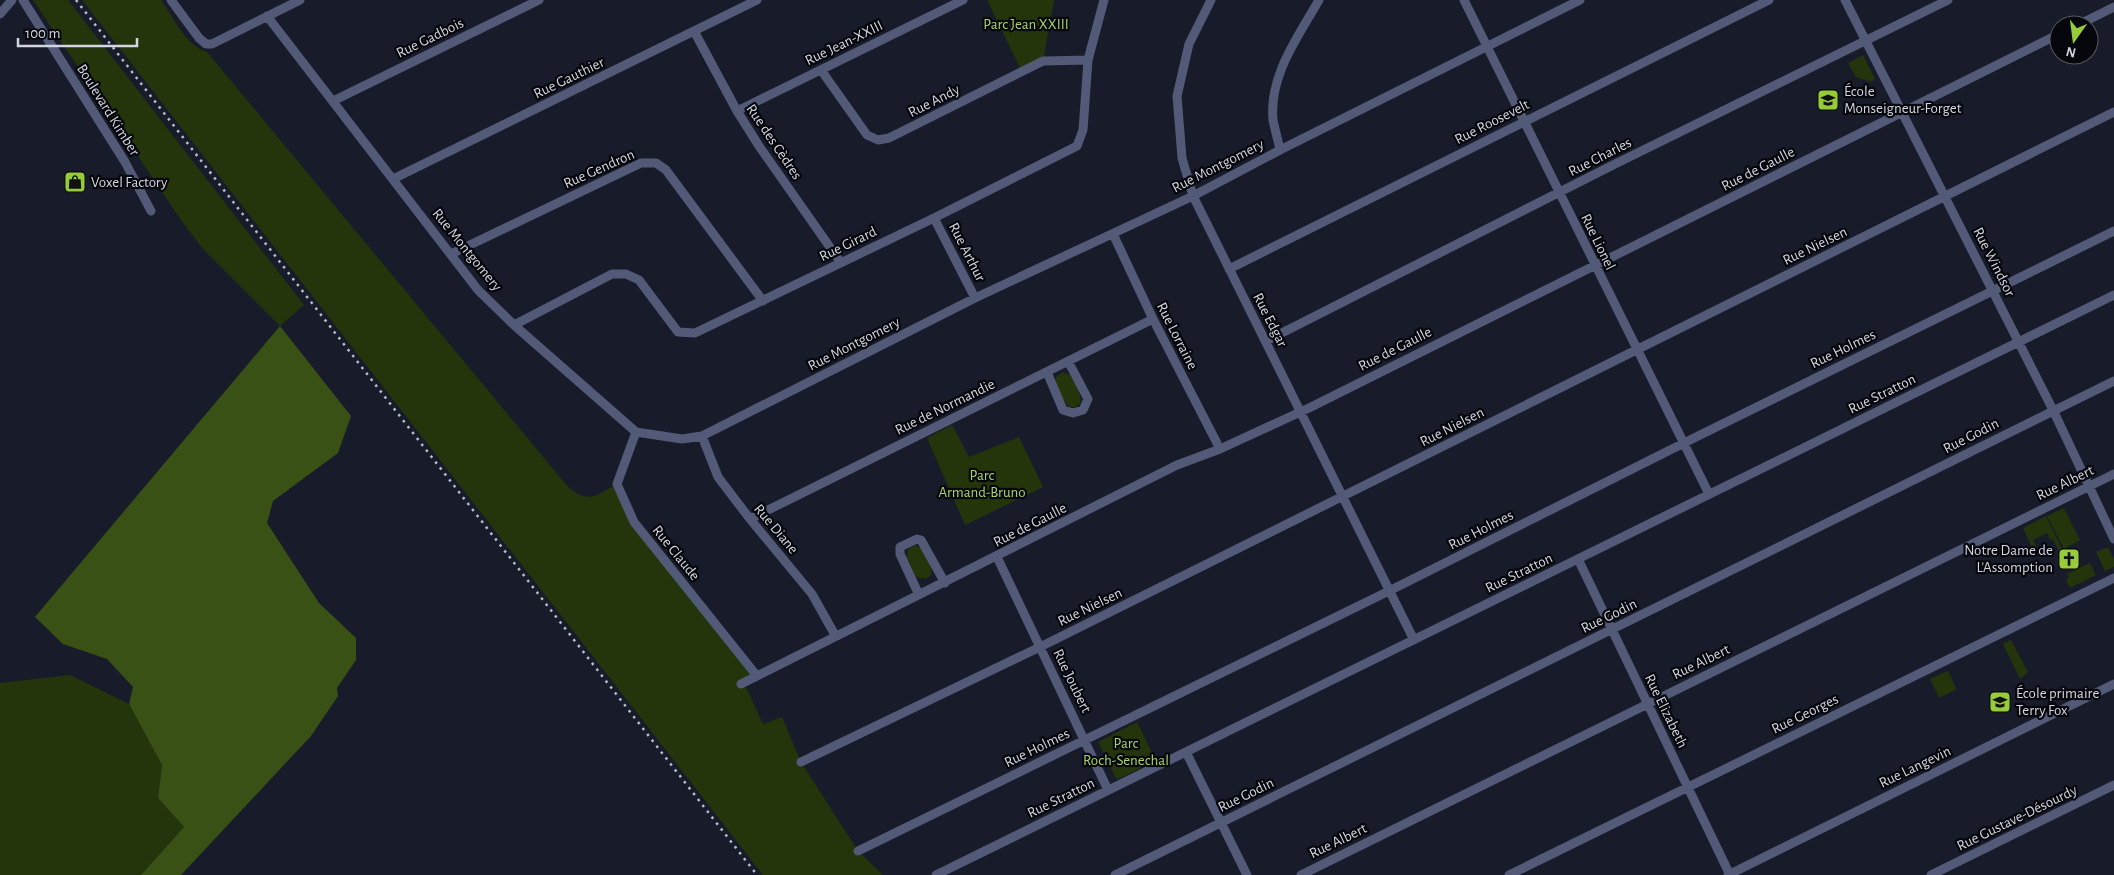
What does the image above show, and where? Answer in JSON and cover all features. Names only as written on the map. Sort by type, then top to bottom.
[{"type":"street","points":[[0,14],[12,0]]},
{"type":"street","name":"Boulevard Kimber","points":[[23,0],[125,162],[151,211]]},
{"type":"street","points":[[171,0],[199,38],[206,44],[212,44],[300,0]]},
{"type":"street","name":"Rue Gadbois","points":[[333,101],[539,0]]},
{"type":"street","name":"Rue Gauthier","points":[[393,179],[757,0]]},
{"type":"street","name":"Rue Jean-XXIII","points":[[737,112],[963,0]]},
{"type":"street","name":"Rue Girard","points":[[514,325],[612,274],[626,274],[639,280],[678,332],[695,333],[934,218],[1077,146],[1083,130],[1088,60],[1104,0]]},
{"type":"street","name":"Rue Edgar","points":[[1211,0],[1189,44],[1177,96],[1182,158],[1193,196],[1414,640]]},
{"type":"street","points":[[1280,150],[1274,120],[1273,103],[1277,77],[1282,64],[1319,0]]},
{"type":"street","name":"Rue Lionel","points":[[1464,0],[1609,296],[1616,302],[1709,494]]},
{"type":"street","name":"Rue Montgomery","points":[[267,16],[478,290],[514,325],[636,432],[682,438],[702,436],[975,298],[1193,196],[1280,150],[1580,0]]},
{"type":"street","name":"Rue Roosevelt","points":[[1229,269],[1768,0]]},
{"type":"street","name":"Rue Windsor","points":[[1845,0],[2053,410],[2114,539]]},
{"type":"street","name":"Rue Charles","points":[[1266,342],[1559,193],[1948,0]]},
{"type":"street","points":[[2098,15],[2114,7]]},
{"type":"street","name":"Rue des Cèdres","points":[[694,31],[737,112],[758,146],[841,263]]},
{"type":"street","name":"Rue de Gaulle","points":[[741,684],[835,635],[945,583],[1177,465],[1220,449],[1301,412],[2049,39]]},
{"type":"street","name":"Rue Andy","points":[[821,70],[867,135],[878,140],[889,138],[1043,62],[1088,60]]},
{"type":"street","name":"Rue Nielsen","points":[[801,762],[1040,647],[2114,112]]},
{"type":"street","name":"Rue Gendron","points":[[451,254],[641,163],[656,163],[666,170],[762,301]]},
{"type":"street","name":"Rue Arthur","points":[[934,218],[975,298]]},
{"type":"street","name":"Rue Holmes","points":[[858,851],[1389,591],[2114,231]]},
{"type":"street","name":"Rue Lorraine","points":[[1113,234],[1153,320],[1220,449]]},
{"type":"street","name":"Rue Stratton","points":[[936,875],[2114,295]]},
{"type":"street","name":"Rue de Normandie","points":[[750,519],[1153,320]]},
{"type":"street","points":[[1047,372],[1063,410],[1073,413],[1082,410],[1088,399],[1068,362]]},
{"type":"street","name":"Rue Godin","points":[[1115,875],[2114,381]]},
{"type":"street","name":"Rue Claude","points":[[636,432],[617,484],[634,522],[757,676]]},
{"type":"street","name":"Rue Diane","points":[[702,436],[718,478],[812,594],[835,635]]},
{"type":"street","name":"Rue Albert","points":[[1301,875],[2114,474]]},
{"type":"street","points":[[919,595],[900,554],[900,547],[917,539],[921,540],[945,583]]},
{"type":"street","name":"Rue Joubert","points":[[997,557],[1086,740],[1108,790]]},
{"type":"street","name":"Rue Elizabeth","points":[[1578,559],[1729,875]]},
{"type":"street","name":"Rue Georges","points":[[1509,875],[2114,578]]},
{"type":"street","name":"Rue Langevin","points":[[1729,875],[2114,684]]},
{"type":"street","points":[[1186,752],[1247,875]]},
{"type":"street","name":"Rue Gustave-Désourdy","points":[[1931,875],[2114,785]]},
{"type":"green space","points":[[33,0],[68,0],[304,305],[280,326],[204,250],[183,223]]},
{"type":"green space","points":[[82,0],[161,0],[186,37],[199,49],[207,52],[569,488],[582,496],[588,497],[617,484],[634,522],[757,676],[741,684],[747,689],[763,724],[782,717],[801,762],[858,851],[883,875],[763,875]]},
{"type":"green space","name":"Parc Jean XXIII","points":[[987,0],[1054,0],[1043,61],[1022,72]]},
{"type":"green space","points":[[1863,55],[1875,79],[1871,82],[1856,77],[1848,63]]},
{"type":"green space","points":[[280,326],[351,416],[338,453],[273,501],[267,523],[319,603],[356,638],[356,660],[337,688],[338,696],[311,736],[181,875],[141,875],[184,827],[158,798],[162,765],[129,704],[133,687],[107,659],[63,644],[35,617]]},
{"type":"green space","points":[[1063,372],[1071,375],[1078,389],[1081,400],[1080,404],[1076,406],[1070,407],[1057,389],[1056,377]]},
{"type":"green space","name":"Parc Armand-Bruno","points":[[952,425],[969,457],[1019,437],[1043,487],[965,525],[927,438]]},
{"type":"green space","points":[[2064,508],[2080,540],[2064,549],[2047,516]]},
{"type":"green space","points":[[2046,516],[2062,549],[2059,551],[2053,539],[2050,540],[2047,533],[2033,540],[2038,549],[2033,550],[2023,528]]},
{"type":"green space","points":[[916,545],[930,562],[931,575],[926,579],[916,577],[907,558],[908,549]]},
{"type":"green space","points":[[2108,547],[2114,559],[2114,567],[2105,571],[2096,552]]},
{"type":"green space","points":[[2090,563],[2096,575],[2070,588],[2066,580],[2069,578],[2067,574]]},
{"type":"green space","points":[[2011,640],[2028,672],[2020,679],[2003,644]]},
{"type":"green space","points":[[1948,671],[1956,688],[1939,698],[1930,679]]},
{"type":"green space","points":[[70,675],[129,704],[162,765],[158,798],[184,827],[141,875],[0,875],[0,683]]},
{"type":"green space","name":"Parc Roch-Senechal","points":[[1137,722],[1156,761],[1118,779],[1115,777],[1098,742]]},
{"type":"railway","points":[[76,0],[757,875]]},
{"type":"place","name":"École Monseigneur-Forget","points":[[1828,100]]},
{"type":"place","name":"Voxel Factory","points":[[75,182]]},
{"type":"place","name":"Notre Dame de L'Assomption","points":[[2069,559]]},
{"type":"place","name":"École primaire Terry Fox","points":[[2000,702]]}]
